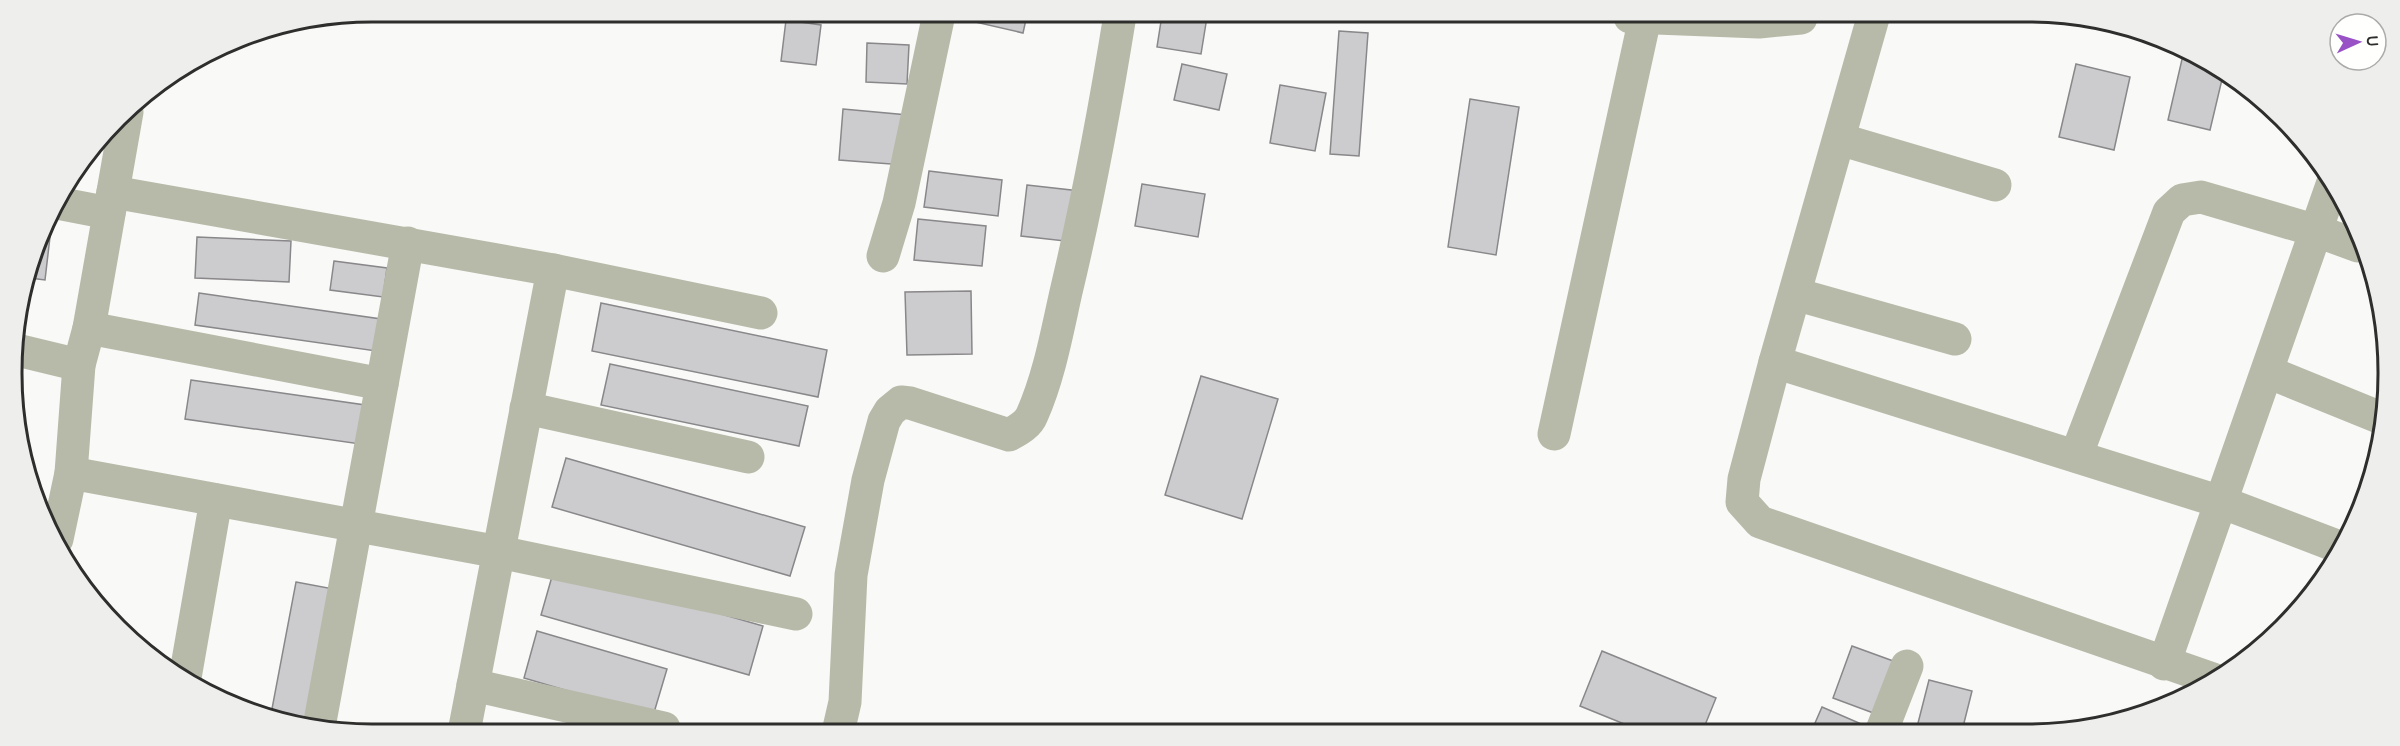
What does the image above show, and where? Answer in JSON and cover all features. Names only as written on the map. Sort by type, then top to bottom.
[{"type":"street","points":[[884,256],[899,203],[937,22]]},
{"type":"street","points":[[840,724],[845,702],[851,575],[868,480],[884,421],[890,411],[901,402],[1009,435],[1023,427],[1032,417],[1054,344],[1076,253],[1105,109],[1119,22]]},
{"type":"street","points":[[1554,434],[1634,22]]},
{"type":"street","points":[[1872,22],[1775,362],[1744,479],[1742,502],[1760,522],[2203,676]]},
{"type":"street","points":[[59,528],[71,473],[79,365],[88,328],[125,125]]},
{"type":"street","points":[[1839,139],[1995,185]]},
{"type":"street","points":[[2164,664],[2329,195]]},
{"type":"street","points":[[2076,456],[2169,212],[2182,200],[2201,197],[2318,231],[2353,244]]},
{"type":"street","points":[[67,203],[111,202],[408,243],[761,313]]},
{"type":"street","points":[[320,720],[408,243]]},
{"type":"street","points":[[466,724],[553,270]]},
{"type":"street","points":[[1795,294],[1955,339]]},
{"type":"street","points":[[88,328],[382,384]]},
{"type":"street","points":[[23,351],[79,365]]},
{"type":"street","points":[[1775,362],[2221,502],[2333,544]]},
{"type":"street","points":[[2268,372],[2375,416]]},
{"type":"street","points":[[526,408],[748,457]]},
{"type":"street","points":[[71,473],[499,552],[796,614]]},
{"type":"street","points":[[186,670],[216,500]]},
{"type":"street","points":[[1884,724],[1907,666]]},
{"type":"street","points":[[473,686],[646,724]]},
{"type":"building","points":[[786,22],[821,25],[816,65],[781,61]]},
{"type":"building","points":[[975,22],[1025,22],[1023,33]]},
{"type":"building","points":[[1161,22],[1206,22],[1201,54],[1157,47]]},
{"type":"building","points":[[1339,31],[1368,33],[1359,156],[1330,154]]},
{"type":"building","points":[[867,43],[909,45],[907,84],[866,82]]},
{"type":"building","points":[[2182,59],[2221,82],[2210,130],[2168,120]]},
{"type":"building","points":[[1182,64],[1227,74],[1219,110],[1174,100]]},
{"type":"building","points":[[2076,64],[2130,77],[2114,150],[2059,137]]},
{"type":"building","points":[[1280,85],[1326,93],[1315,151],[1270,143]]},
{"type":"building","points":[[1470,99],[1519,107],[1496,255],[1448,247]]},
{"type":"building","points":[[843,109],[908,115],[904,165],[839,160]]},
{"type":"building","points":[[929,171],[1002,180],[998,216],[924,207]]},
{"type":"building","points":[[1142,184],[1205,194],[1198,237],[1135,226]]},
{"type":"building","points":[[1027,185],[1080,191],[1074,242],[1021,236]]},
{"type":"building","points":[[918,219],[986,226],[982,266],[914,260]]},
{"type":"building","points":[[50,237],[50,237],[45,280],[35,279]]},
{"type":"building","points":[[197,237],[291,241],[289,282],[195,278]]},
{"type":"building","points":[[334,261],[387,268],[383,297],[330,290]]},
{"type":"building","points":[[971,291],[972,354],[907,355],[905,292]]},
{"type":"building","points":[[199,293],[381,319],[376,351],[195,325]]},
{"type":"building","points":[[601,303],[827,350],[818,397],[592,351]]},
{"type":"building","points":[[610,364],[808,406],[799,446],[601,405]]},
{"type":"building","points":[[1201,376],[1278,399],[1242,519],[1165,495]]},
{"type":"building","points":[[191,380],[365,405],[360,444],[185,419]]},
{"type":"building","points":[[566,458],[805,527],[790,576],[552,507]]},
{"type":"building","points":[[555,566],[763,626],[749,675],[541,615]]},
{"type":"building","points":[[296,582],[339,590],[315,719],[272,709]]},
{"type":"building","points":[[537,631],[667,669],[653,716],[524,678]]},
{"type":"building","points":[[1852,646],[1896,662],[1876,714],[1833,698]]},
{"type":"building","points":[[1602,651],[1716,698],[1705,724],[1624,724],[1580,706]]},
{"type":"building","points":[[1929,680],[1972,691],[1964,724],[1918,724]]},
{"type":"building","points":[[1822,707],[1861,724],[1815,724]]}]
